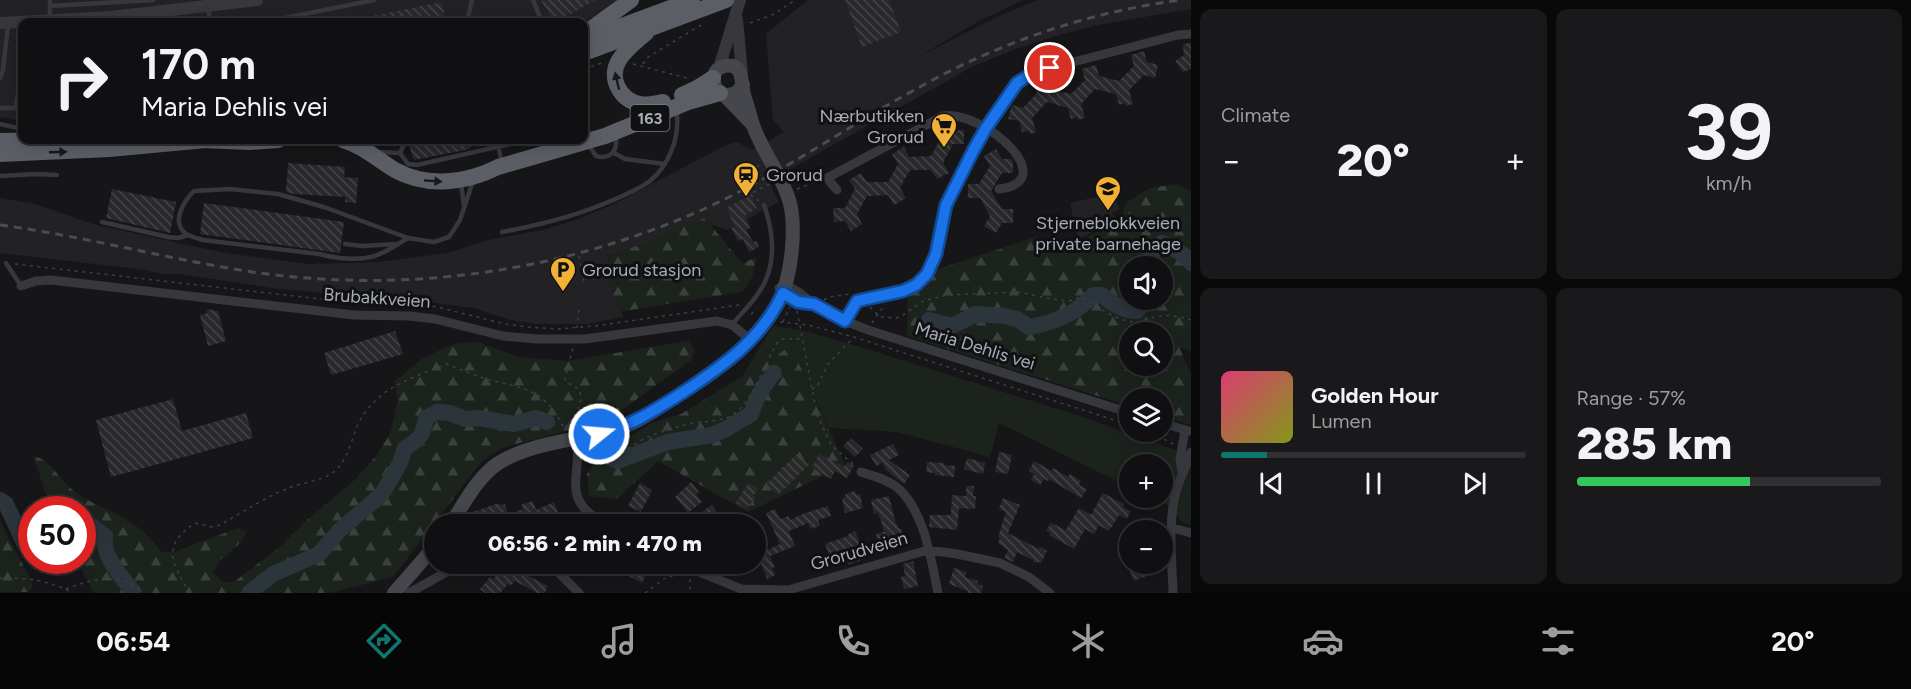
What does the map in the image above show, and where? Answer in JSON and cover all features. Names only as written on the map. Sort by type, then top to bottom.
[{"type":"highway","points":[[588,31],[631,0]]},
{"type":"highway","points":[[588,39],[692,0]]},
{"type":"highway","name":"163","points":[[588,51],[726,0]]},
{"type":"highway","name":"163","points":[[650,28],[618,62],[615,81],[620,93],[632,101],[643,105],[663,102]]},
{"type":"highway","name":"163","points":[[588,139],[602,129],[697,88],[716,73]]},
{"type":"highway","name":"163","points":[[588,140],[615,132],[688,102],[723,94]]},
{"type":"highway","points":[[0,141],[18,141]]},
{"type":"highway","points":[[0,154],[162,144]]},
{"type":"highway","name":"163","points":[[352,144],[370,152],[395,170],[412,177],[441,182],[468,177],[468,171],[500,166],[575,144]]},
{"type":"main road","points":[[457,514],[479,482],[496,465],[525,450],[571,437],[615,430],[640,419],[709,376],[732,359],[754,336],[760,319],[785,288],[792,242],[790,203],[753,126],[742,79],[732,66],[716,73],[714,86],[753,126]]},
{"type":"main road","points":[[723,94],[736,93],[742,79]]},
{"type":"main road","points":[[394,593],[424,559]]},
{"type":"street","points":[[123,18],[203,5],[257,0]]},
{"type":"street","points":[[716,73],[740,0]]},
{"type":"street","points":[[736,14],[742,79]]},
{"type":"street","points":[[845,321],[857,301],[888,295],[916,285],[927,274],[936,254],[946,205],[986,128],[1017,83],[1028,76],[1050,68],[1178,35],[1191,34]]},
{"type":"street","points":[[837,190],[827,178],[943,116],[969,119],[1002,137],[1012,147],[1023,170],[1022,178],[1011,187],[999,189]]},
{"type":"street","name":"Brubakkveien","points":[[21,286],[36,281],[51,280],[354,315],[409,316],[435,319],[512,337],[549,340],[575,339],[712,321],[732,325]]},
{"type":"street","name":"Maria Dehlis vei","points":[[785,288],[803,294],[814,304],[845,321],[868,330],[1119,410]]},
{"type":"street","points":[[732,325],[754,336]]},
{"type":"street","points":[[1173,426],[1188,431],[1180,459],[1182,472]]},
{"type":"street","points":[[571,437],[578,451],[575,486],[584,509],[590,514]]},
{"type":"street","points":[[1173,520],[1175,498],[1182,472],[1191,452]]},
{"type":"street","points":[[861,472],[898,488],[910,503],[921,524],[938,593]]},
{"type":"street","points":[[1173,528],[1191,533]]},
{"type":"street","name":"Grorudveien","points":[[703,574],[741,591],[788,590],[928,550],[1000,563],[1029,578],[1050,593]]},
{"type":"street","points":[[409,593],[443,574]]},
{"type":"street","points":[[560,574],[579,593]]},
{"type":"street","points":[[1173,574],[1173,593]]},
{"type":"lane","points":[[50,0],[50,18]]},
{"type":"lane","points":[[50,6],[153,0]]},
{"type":"lane","points":[[285,18],[374,0]]},
{"type":"lane","points":[[468,18],[472,0]]},
{"type":"lane","points":[[533,0],[540,18]]},
{"type":"lane","points":[[0,78],[3,70],[4,23]]},
{"type":"lane","points":[[0,108],[16,108],[18,93]]},
{"type":"lane","points":[[502,232],[542,225],[600,205],[649,181],[665,164],[671,151],[677,132],[677,115]]},
{"type":"lane","points":[[0,124],[18,128]]},
{"type":"lane","points":[[587,144],[596,156],[605,157],[614,153],[617,145],[615,132]]},
{"type":"lane","points":[[400,153],[404,144]]},
{"type":"lane","points":[[485,144],[486,149]]},
{"type":"lane","points":[[400,153],[408,164],[417,165],[508,144]]},
{"type":"lane","points":[[498,146],[500,166]]},
{"type":"lane","points":[[370,152],[400,153]]},
{"type":"lane","points":[[614,153],[625,159],[665,164]]},
{"type":"lane","points":[[0,176],[57,175]]},
{"type":"lane","points":[[464,207],[461,187],[468,177]]},
{"type":"lane","points":[[408,237],[378,255],[336,259],[319,254],[203,240],[183,231],[179,224],[179,215],[192,193],[201,190],[230,189],[278,194],[408,237],[434,242],[449,237],[460,220],[468,177]]},
{"type":"lane","points":[[732,325],[760,291],[771,263],[771,235],[764,206]]},
{"type":"lane","points":[[102,222],[168,237],[178,238],[188,235]]},
{"type":"lane","points":[[345,244],[362,246],[398,244]]},
{"type":"lane","name":"Brubakkveien","points":[[6,263],[21,286]]},
{"type":"path","points":[[748,24],[774,14],[795,0]]},
{"type":"path","points":[[643,65],[648,57],[701,25]]},
{"type":"path","points":[[588,68],[607,62]]},
{"type":"path","points":[[633,64],[690,79]]},
{"type":"path","points":[[737,178],[763,163]]},
{"type":"path","points":[[794,191],[827,178]]},
{"type":"path","points":[[764,206],[750,194],[773,182]]},
{"type":"path","points":[[579,256],[584,282]]},
{"type":"path","points":[[6,263],[355,303],[399,303],[437,307],[505,324],[528,327],[578,328],[739,305],[747,305],[759,310]]},
{"type":"path","points":[[783,323],[785,288]]},
{"type":"path","points":[[877,315],[896,318],[938,296],[1014,291],[1069,301],[1081,297],[1103,310],[1136,322],[1166,316],[1191,320]]},
{"type":"path","points":[[824,300],[829,297],[860,294],[865,299]]},
{"type":"path","points":[[868,330],[888,295]]},
{"type":"path","points":[[798,307],[801,339],[817,415],[832,446],[861,472]]},
{"type":"path","points":[[578,328],[579,309]]},
{"type":"path","points":[[778,321],[854,337],[1119,421]]},
{"type":"path","points":[[812,389],[817,387],[828,364],[854,337]]},
{"type":"path","points":[[564,429],[578,411],[581,400],[579,389],[566,382],[565,378],[575,339]]},
{"type":"path","points":[[605,448],[613,453],[622,452],[646,438],[685,425],[731,417],[741,408],[758,384],[778,342],[783,339],[801,339]]},
{"type":"path","points":[[189,593],[173,559],[173,546],[178,536],[195,523],[212,527],[220,525],[262,500],[289,488],[325,478],[342,462],[358,423],[366,411],[389,388],[402,382],[447,364],[484,378],[519,386],[532,392],[556,412],[564,429],[571,437]]},
{"type":"path","points":[[1169,442],[1173,444]]},
{"type":"path","points":[[645,593],[667,577],[681,574]]},
{"type":"path","points":[[690,593],[692,574]]},
{"type":"path","points":[[0,578],[25,578],[73,593]]},
{"type":"path","points":[[66,589],[88,580],[114,579],[134,584],[143,593]]},
{"type":"shaded area","points":[[0,0],[620,0],[588,20],[588,18],[18,18],[18,120],[0,117]]},
{"type":"shaded area","points":[[808,0],[1023,0],[977,22],[920,56],[997,17],[1038,0],[1191,0],[1191,9],[1098,25],[1059,35],[1013,50],[972,67],[769,181],[779,202],[727,230],[707,223],[609,256],[623,317],[587,324],[534,324],[507,319],[474,308],[279,289],[178,274],[0,253],[0,198],[35,204],[93,224],[187,245],[232,254],[309,264],[379,262],[447,253],[489,240],[543,230],[578,219],[616,203],[722,147],[739,143],[752,150],[784,132],[773,120],[766,34]]},
{"type":"shaded area","points":[[1113,193],[1120,209],[1112,213],[1116,219],[1078,240],[1070,203]]},
{"type":"green space","points":[[1177,184],[1191,191],[1191,351],[1179,347],[1191,374],[1191,425],[1173,419],[1173,388],[1119,388],[1119,403],[907,336],[908,279],[1036,237],[1053,240],[1057,254],[1120,219],[1127,202],[1150,188]]},
{"type":"green space","points":[[705,218],[740,261],[743,263],[757,257],[752,277],[742,292],[618,312],[602,260]]},
{"type":"green space","points":[[773,326],[806,331],[1080,416],[1119,430],[1119,442],[1152,442],[1191,456],[1191,526],[1182,522],[1170,508],[1173,508],[1173,454],[1119,454],[1119,482],[999,423],[990,457],[897,432],[829,428],[791,346],[742,376]]},
{"type":"green space","points":[[688,341],[695,349],[691,360],[622,410],[601,422],[504,447],[482,461],[441,514],[424,514],[424,537],[393,577],[329,593],[94,593],[84,574],[96,574],[96,504],[136,526],[162,552],[174,552],[238,528],[247,532],[238,545],[219,561],[213,572],[222,582],[234,582],[282,545],[306,521],[356,479],[376,456],[390,434],[398,400],[394,382],[423,358],[454,344],[477,342],[518,357],[567,361]]},
{"type":"green space","points":[[791,346],[845,465],[748,512],[658,461],[617,499],[589,496],[587,474],[600,455],[652,423],[681,414]]},
{"type":"green space","points":[[33,456],[48,463],[75,492],[82,496],[47,496]]},
{"type":"green space","points":[[0,521],[18,555],[18,574],[28,574],[32,588],[27,592],[0,592]]},
{"type":"building","points":[[541,0],[595,0],[564,18],[561,16],[551,18]]},
{"type":"building","points":[[845,0],[889,0],[901,32],[862,47]]},
{"type":"building","points":[[442,2],[445,18],[362,18]]},
{"type":"building","points":[[1191,43],[1191,69],[1183,72],[1175,61],[1184,55],[1183,44]]},
{"type":"building","points":[[1144,51],[1147,62],[1158,65],[1155,78],[1144,75],[1129,90],[1133,104],[1119,105],[1116,94],[1095,89],[1081,104],[1085,118],[1071,119],[1068,108],[1047,102],[1032,118],[1036,132],[1030,134],[1029,131],[1022,132],[1019,121],[1008,119],[1012,105],[1023,108],[1037,93],[1034,82],[1047,78],[1050,89],[1071,94],[1085,80],[1082,69],[1096,65],[1099,76],[1119,81],[1134,66],[1131,55]]},
{"type":"building","points":[[948,123],[953,131],[964,130],[964,144],[953,144],[943,163],[949,173],[937,179],[931,170],[910,170],[900,188],[906,198],[894,205],[888,195],[867,196],[857,214],[862,224],[851,231],[845,221],[834,222],[833,208],[845,208],[855,189],[849,180],[861,173],[867,182],[888,182],[898,164],[892,154],[904,147],[909,157],[931,156],[941,138],[935,128]]},
{"type":"building","points":[[481,144],[469,147],[470,149],[414,160],[409,145]]},
{"type":"building","points":[[996,149],[1002,159],[1011,159],[1013,173],[1002,173],[991,191],[1002,209],[1013,209],[1013,223],[1002,223],[996,233],[984,226],[990,216],[980,198],[968,198],[968,184],[979,184],[990,166],[984,156]]},
{"type":"building","points":[[288,163],[345,167],[344,177],[358,178],[356,203],[345,202],[345,197],[286,192]]},
{"type":"building","points":[[112,189],[176,202],[170,233],[106,218]]},
{"type":"building","points":[[750,195],[757,209],[745,215],[750,228],[746,230],[759,247],[749,252],[743,239],[738,241],[731,228],[735,226],[726,208]]},
{"type":"building","points":[[204,203],[344,222],[340,253],[200,234]]},
{"type":"building","points":[[206,309],[218,311],[226,341],[208,346],[200,315],[207,313]]},
{"type":"building","points":[[395,331],[403,354],[331,375],[324,353]]},
{"type":"building","points":[[173,399],[182,431],[246,413],[253,438],[111,477],[96,420]]},
{"type":"building","points":[[851,438],[863,449],[855,457],[843,446]]},
{"type":"building","points":[[893,444],[899,455],[889,460],[910,475],[904,484],[887,471],[882,463],[876,466],[870,455]]},
{"type":"building","points":[[999,452],[1012,455],[1008,474],[995,472]]},
{"type":"building","points":[[797,454],[809,465],[778,495],[766,484]]},
{"type":"building","points":[[819,454],[844,467],[847,462],[854,466],[847,478],[835,471],[831,479],[812,468]]},
{"type":"building","points":[[967,458],[985,463],[983,474],[964,469]]},
{"type":"building","points":[[1034,461],[1068,477],[1070,474],[1081,481],[1079,485],[1087,489],[1081,498],[1049,479],[1048,481],[1044,479],[1040,485],[1031,480],[1034,474],[1029,471]]},
{"type":"building","points":[[927,462],[955,466],[954,477],[926,472]]},
{"type":"building","points":[[691,482],[699,492],[696,494],[702,502],[688,513],[675,497]]},
{"type":"building","points":[[640,483],[652,490],[641,512],[628,506]]},
{"type":"building","points":[[748,483],[758,489],[753,496],[756,498],[746,509],[736,503]]},
{"type":"building","points":[[966,486],[974,486],[975,509],[959,508],[957,530],[929,527],[930,515],[951,515],[952,495],[966,496]]},
{"type":"building","points":[[855,491],[856,495],[860,494],[863,508],[845,513],[842,498],[846,497],[845,494]]},
{"type":"building","points":[[1103,493],[1119,501],[1119,508],[1131,511],[1127,519],[1119,515],[1109,531],[1099,525],[1094,534],[1085,529],[1074,549],[1046,531],[1051,523],[1066,530],[1079,508],[1091,515]]},
{"type":"building","points":[[889,496],[896,524],[899,529],[901,528],[903,537],[878,543],[876,534],[884,532],[878,513],[874,514],[871,500]]},
{"type":"building","points":[[1003,498],[1020,505],[1008,533],[1047,551],[1041,563],[1034,563],[1033,560],[1017,552],[1013,562],[1004,558],[1008,550],[998,543],[1006,512],[999,509]]},
{"type":"building","points":[[533,501],[536,510],[554,502],[559,514],[518,514],[517,511],[523,509],[521,505]]},
{"type":"building","points":[[499,503],[500,505],[505,504],[508,514],[474,514],[473,512]]},
{"type":"building","points":[[712,505],[718,514],[703,514],[702,512]]},
{"type":"building","points":[[828,506],[831,516],[818,520],[820,526],[810,529],[808,523],[789,531],[795,546],[770,556],[775,567],[772,568],[775,575],[767,579],[765,574],[766,548],[767,550],[780,544],[766,513],[775,509],[780,519],[789,516],[790,520]]},
{"type":"building","points":[[855,531],[867,558],[848,565],[846,556],[831,560],[825,544],[848,536]]},
{"type":"building","points":[[913,561],[918,586],[904,589],[901,577],[905,576],[903,564]]},
{"type":"building","points":[[954,568],[967,572],[965,577],[978,581],[977,584],[983,586],[981,593],[967,593],[968,591],[949,584]]},
{"type":"building","points":[[497,574],[525,574],[548,586],[545,593],[537,593],[515,581],[510,586],[508,584],[500,593],[485,593],[480,589],[490,577],[493,579]]},
{"type":"building","points":[[625,574],[646,574],[642,583]]},
{"type":"building","points":[[1131,574],[1149,574],[1149,575],[1134,581]]},
{"type":"waterway","points":[[1150,256],[1162,243],[1182,254],[1191,263]]},
{"type":"waterway","points":[[929,320],[952,326],[976,314],[1017,319],[1029,327],[1064,317],[1093,295],[1102,295],[1119,306]]},
{"type":"waterway","points":[[1127,310],[1138,310]]},
{"type":"waterway","points":[[606,456],[617,461],[668,442],[712,435],[724,430],[751,414],[761,392],[774,373]]},
{"type":"waterway","points":[[249,593],[273,574],[319,554],[340,530],[382,494],[400,463],[405,448],[422,433],[426,418],[437,412],[450,413],[465,419],[479,418],[514,424],[536,418],[547,422]]},
{"type":"waterway","points":[[0,500],[6,504],[18,530]]},
{"type":"waterway","points":[[96,529],[105,536],[106,551],[110,559],[134,593]]},
{"type":"railway","points":[[0,225],[215,266],[305,278],[422,279],[480,273],[537,263],[594,249],[649,231],[732,196],[916,89],[979,57],[1078,21],[1146,5],[1181,0]]},
{"type":"place","name":"Nærbutikken Grorud","points":[[944,149]]},
{"type":"place","name":"Grorud","points":[[746,198]]},
{"type":"place","name":"Stjerneblokkveien private barnehage","points":[[1108,212]]},
{"type":"place","name":"Grorud stasjon","points":[[563,293]]},
{"type":"route","points":[[599,434],[624,427],[640,419],[732,359],[766,324],[783,293],[798,302],[814,304],[845,321],[857,301],[903,291],[916,285],[927,274],[936,254],[946,205],[986,128],[1017,83],[1028,76],[1050,68]]}]
